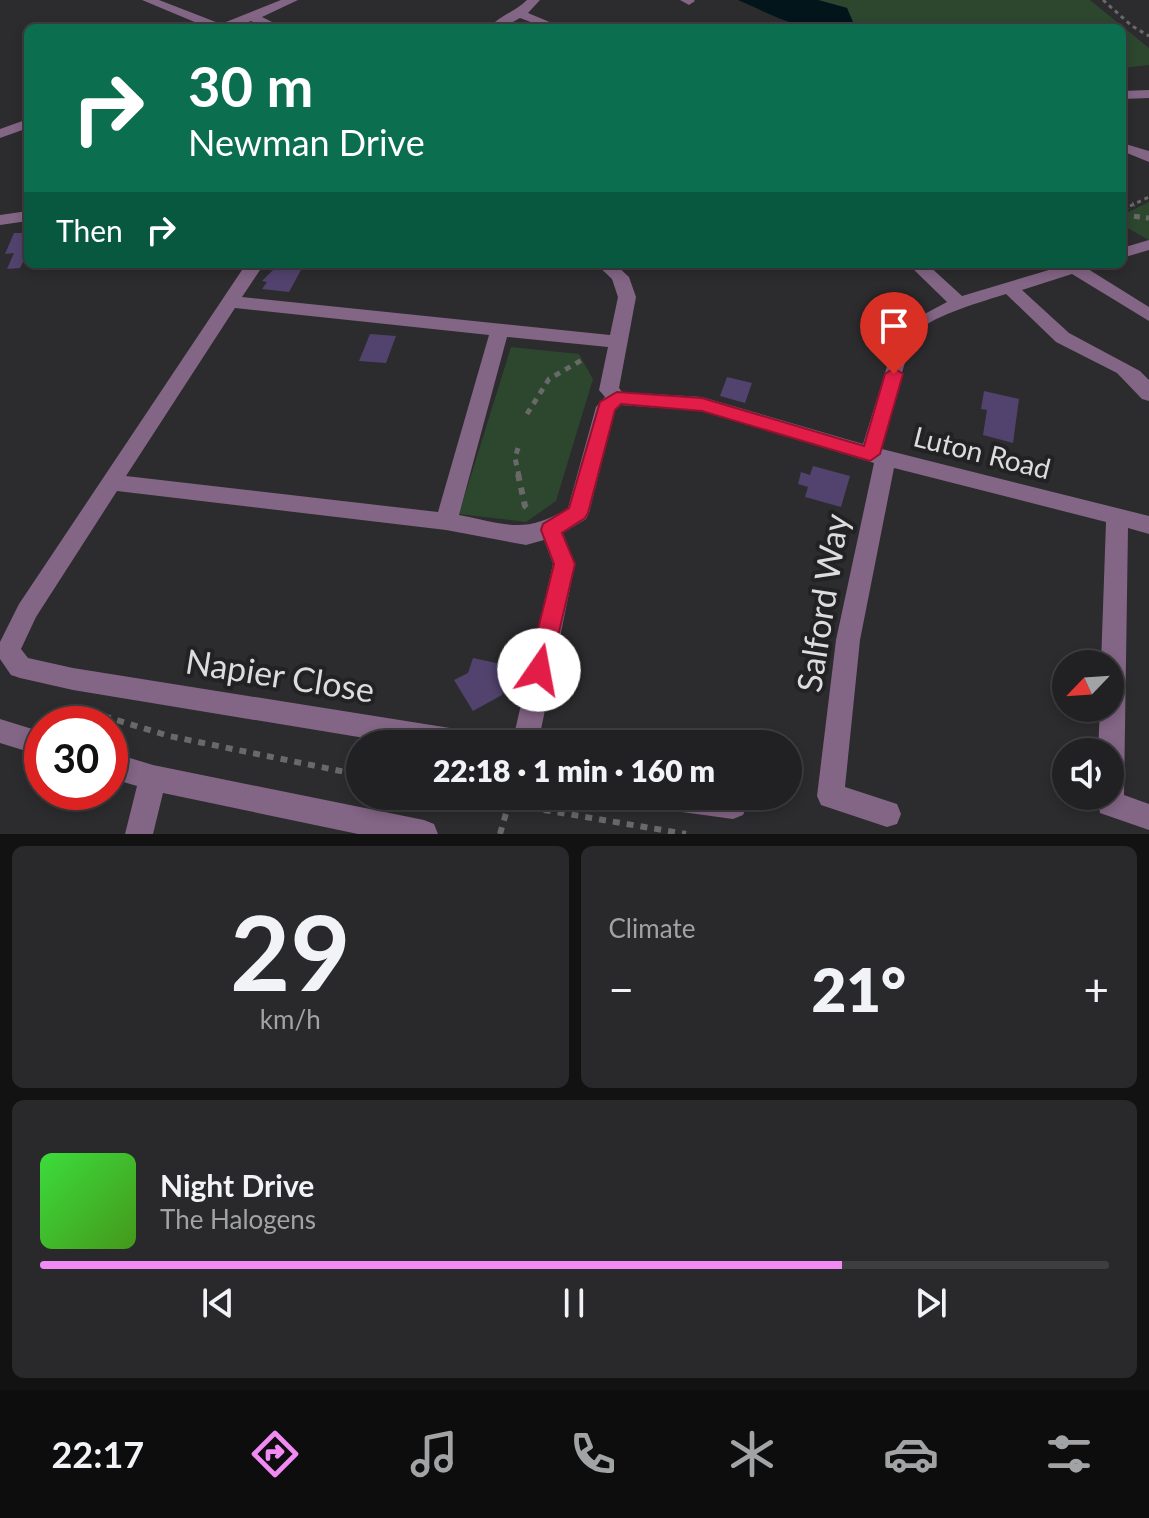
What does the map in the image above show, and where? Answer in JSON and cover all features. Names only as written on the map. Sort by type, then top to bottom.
[{"type":"street","points":[[232,24],[292,0]]},
{"type":"street","points":[[499,24],[520,14],[534,0]]},
{"type":"street","points":[[153,2],[211,24]]},
{"type":"street","points":[[520,14],[547,24]]},
{"type":"street","points":[[252,17],[269,24]]},
{"type":"street","points":[[1126,95],[1149,94]]},
{"type":"street","points":[[0,134],[24,125]]},
{"type":"street","points":[[1126,147],[1149,157]]},
{"type":"street","points":[[0,220],[24,217]]},
{"type":"street","points":[[1126,252],[1149,245]]},
{"type":"street","points":[[252,268],[111,482],[446,521],[526,536],[551,530],[578,513],[606,407],[617,398],[609,390],[627,297],[620,277],[610,268]]},
{"type":"street","points":[[921,268],[959,303]]},
{"type":"street","name":"Salford Way","points":[[887,814],[831,796],[848,640],[878,456],[902,347],[913,325],[959,303],[1074,268]]},
{"type":"street","points":[[1083,268],[1149,315]]},
{"type":"street","points":[[1010,288],[1055,331],[1130,372],[1149,394]]},
{"type":"street","points":[[231,302],[618,342]]},
{"type":"street","points":[[446,521],[500,330]]},
{"type":"street","name":"Luton Road","points":[[617,398],[702,404],[878,456],[1149,525]]},
{"type":"street","name":"Napier Close","points":[[111,482],[27,611],[8,651],[20,667],[73,679],[388,730]]},
{"type":"street","points":[[1117,515],[1110,804],[1149,817]]},
{"type":"street","points":[[528,730],[564,564],[551,530]]},
{"type":"street","points":[[0,731],[24,738]]},
{"type":"street","points":[[128,770],[424,834]]},
{"type":"street","points":[[139,834],[153,778]]},
{"type":"path","points":[[1103,0],[1132,26],[1149,36]]},
{"type":"path","points":[[1126,210],[1149,197]]},
{"type":"path","points":[[1126,213],[1149,218]]},
{"type":"path","points":[[527,414],[549,379],[582,360],[584,339]]},
{"type":"path","points":[[518,448],[515,458],[525,506],[551,530]]},
{"type":"path","points":[[70,705],[169,736],[346,772]]},
{"type":"path","points":[[500,834],[507,810]]},
{"type":"path","points":[[539,810],[686,834]]},
{"type":"green space","points":[[818,0],[1090,0],[1120,24],[858,24],[853,22],[847,8]]},
{"type":"green space","points":[[1126,29],[1149,48],[1149,65],[1126,68]]},
{"type":"green space","points":[[1149,202],[1149,240],[1126,227],[1126,213]]},
{"type":"green space","points":[[511,347],[579,354],[593,379],[556,501],[526,522],[459,514]]},
{"type":"shaded area","points":[[738,0],[818,0],[847,8],[853,22],[794,24]]},
{"type":"building","points":[[14,233],[24,233],[24,262],[20,268],[7,269],[14,253],[5,254]]},
{"type":"building","points":[[275,268],[301,270],[289,292],[262,289],[267,282],[262,281]]},
{"type":"building","points":[[370,334],[396,336],[386,363],[359,361]]},
{"type":"building","points":[[727,377],[752,383],[745,403],[720,396]]},
{"type":"building","points":[[984,391],[1019,399],[1013,443],[983,435],[987,410],[981,409]]},
{"type":"building","points":[[813,466],[850,476],[841,507],[805,497],[808,487],[798,484],[801,472],[810,475]]},
{"type":"building","points":[[473,658],[510,666],[502,695],[473,711],[454,680],[468,673]]},
{"type":"route","points":[[539,670],[564,564],[551,530],[578,513],[606,407],[617,398],[702,404],[870,454],[894,374]]}]
